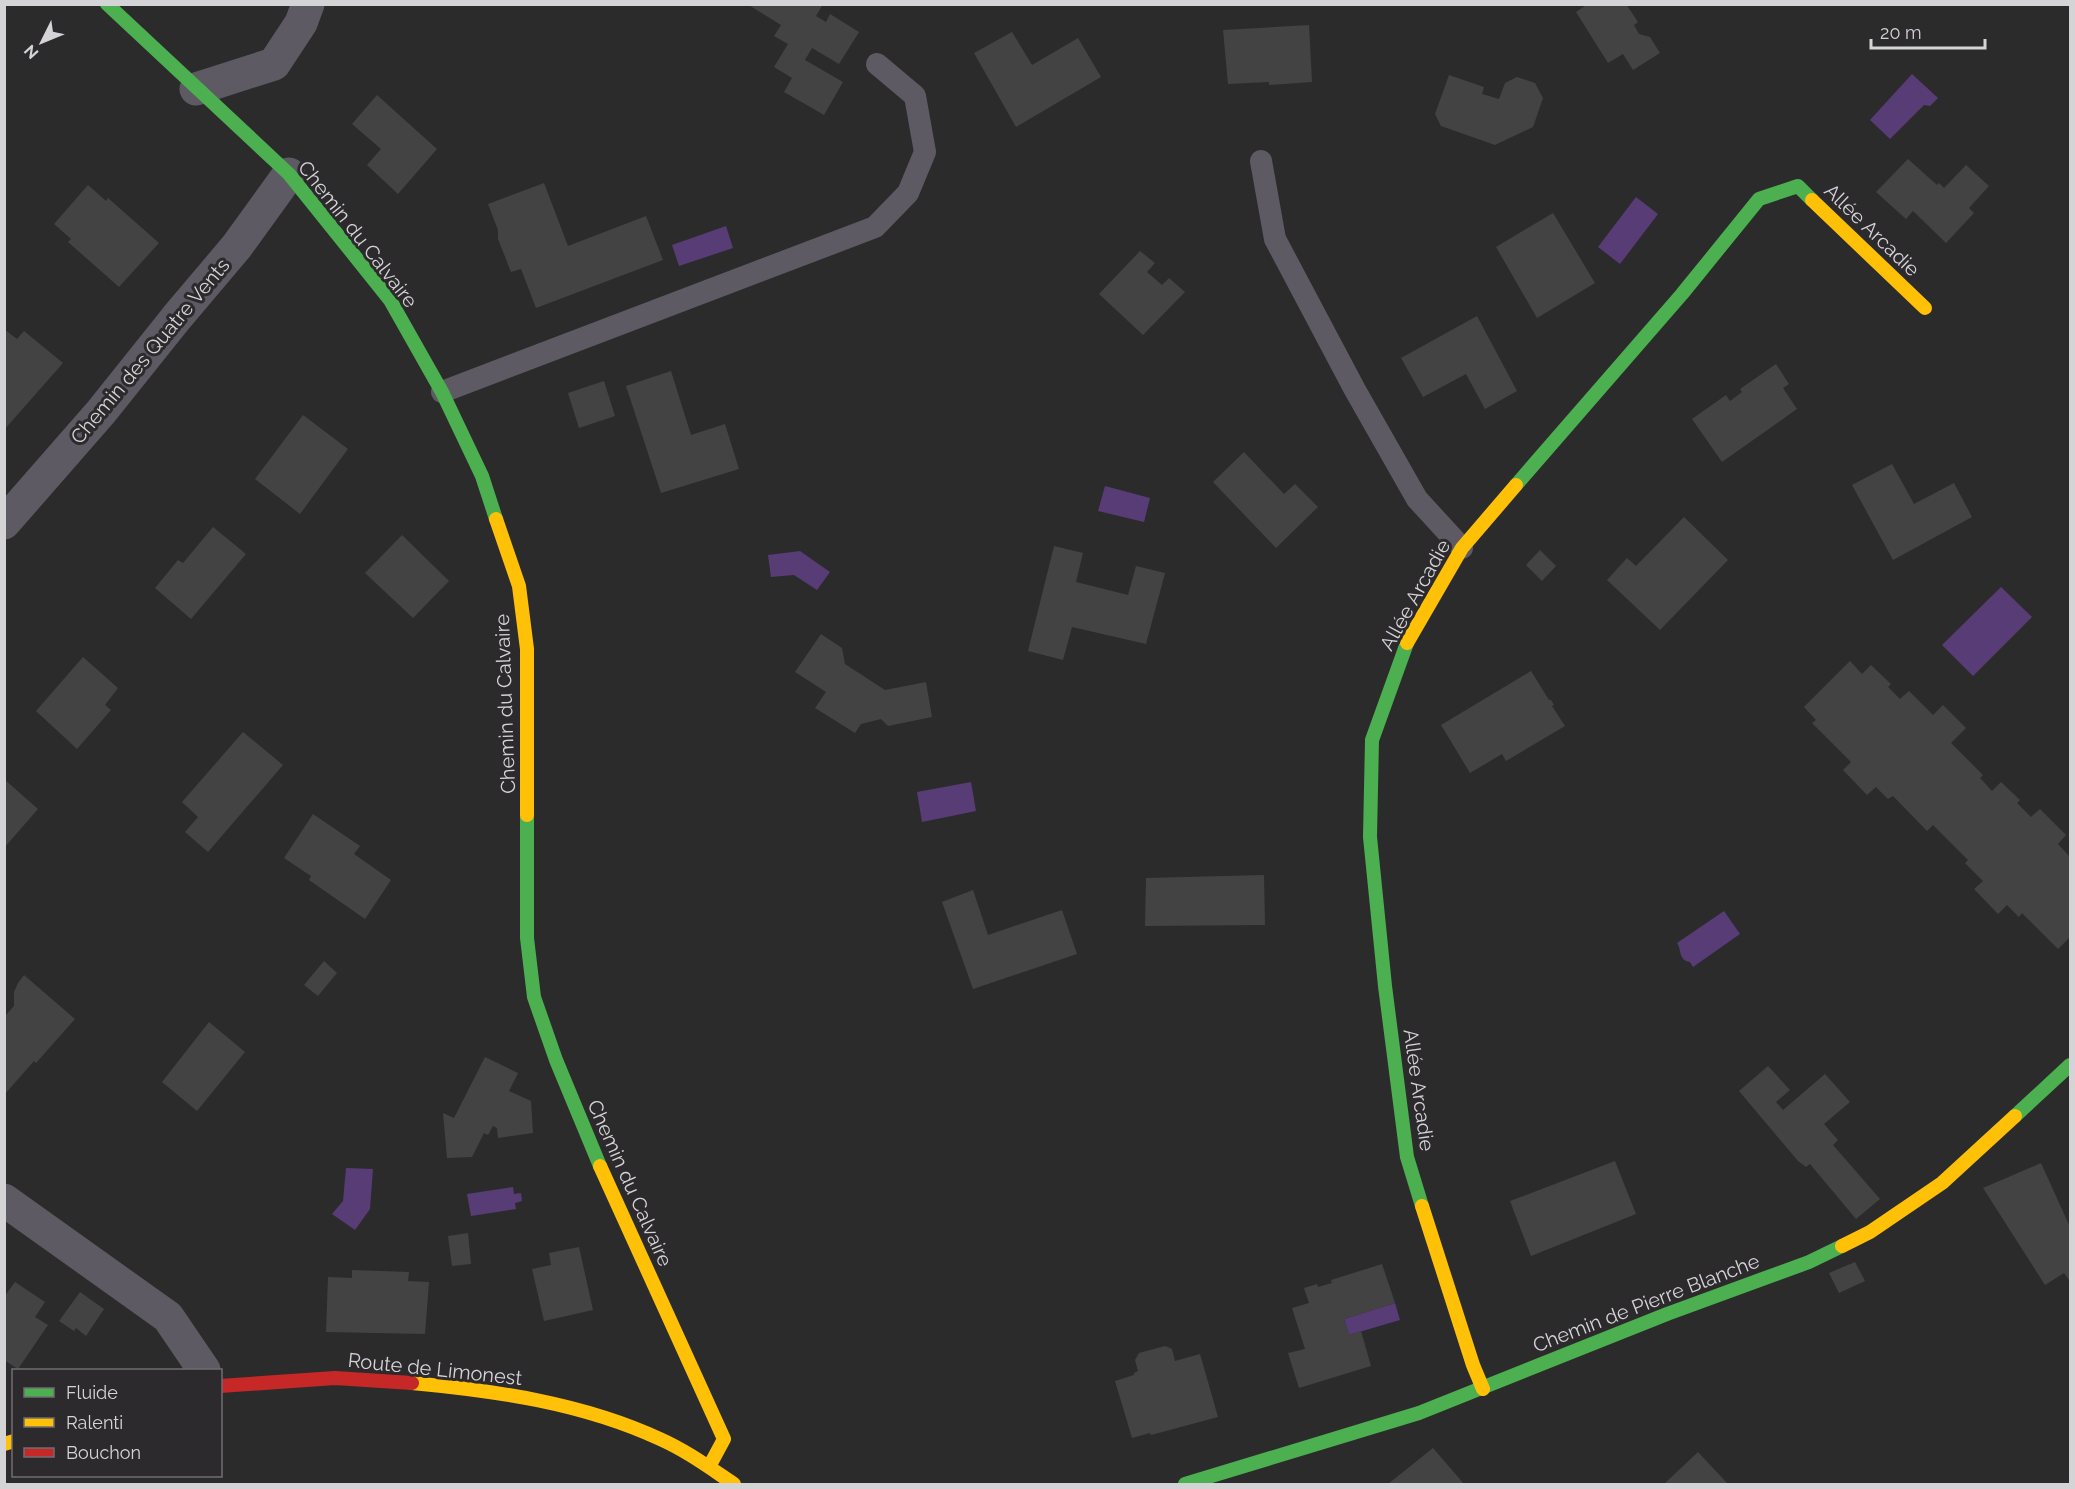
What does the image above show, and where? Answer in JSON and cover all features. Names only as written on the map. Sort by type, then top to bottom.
[{"type":"street","name":"Chemin du Calvaire","points":[[107,4],[289,174],[390,300],[442,392],[482,476],[519,586],[527,649],[527,938],[534,997],[556,1060],[589,1141],[724,1439],[710,1465]]},
{"type":"street","points":[[196,89],[274,64],[301,23],[308,4]]},
{"type":"street","name":"Chemin des Quatre Vents","points":[[4,523],[101,412],[237,246],[289,174]]},
{"type":"street","name":"Allée Arcadie","points":[[1483,1389],[1407,1157],[1385,986],[1370,837],[1372,740],[1404,648],[1462,548],[1682,294],[1759,199],[1798,186],[1925,308]]},
{"type":"street","name":"Chemin de Pierre Blanche","points":[[1185,1485],[1419,1413],[1667,1314],[1809,1262],[1870,1232],[1942,1183],[2070,1065]]},
{"type":"street","points":[[4,1200],[168,1317],[203,1369]]},
{"type":"street","name":"Route de Limonest","points":[[222,1386],[337,1378],[458,1387],[530,1398],[586,1411],[662,1439],[710,1465],[734,1485]]},
{"type":"lane","points":[[442,392],[875,227],[908,193],[925,152],[915,96],[877,64]]},
{"type":"lane","points":[[1262,161],[1275,239],[1355,390],[1417,499],[1462,548]]},
{"type":"shaded area","points":[[1912,74],[1938,98],[1930,106],[1924,105],[1890,139],[1870,120]]},
{"type":"shaded area","points":[[1636,197],[1658,214],[1620,264],[1598,247]]},
{"type":"shaded area","points":[[726,226],[733,248],[679,266],[672,245]]},
{"type":"shaded area","points":[[1105,486],[1150,498],[1144,522],[1098,511]]},
{"type":"shaded area","points":[[800,551],[830,572],[817,590],[794,575],[771,577],[768,555]]},
{"type":"shaded area","points":[[2001,587],[2032,617],[1973,676],[1942,645]]},
{"type":"shaded area","points":[[971,782],[976,811],[922,822],[917,792]]},
{"type":"shaded area","points":[[1724,911],[1740,934],[1693,967],[1682,957],[1677,943]]},
{"type":"shaded area","points":[[346,1168],[373,1169],[370,1209],[355,1230],[332,1214],[343,1201]]},
{"type":"shaded area","points":[[513,1187],[514,1194],[521,1193],[522,1201],[515,1203],[516,1209],[471,1216],[467,1194]]},
{"type":"shaded area","points":[[1395,1303],[1400,1320],[1349,1335],[1344,1319]]},
{"type":"building","points":[[747,4],[823,4],[816,16],[826,22],[830,14],[859,32],[839,64],[812,48],[805,60],[843,82],[824,115],[784,92],[792,78],[774,67],[788,44],[774,36],[781,25]]},
{"type":"building","points":[[1584,4],[1626,4],[1638,22],[1634,25],[1639,34],[1650,37],[1660,53],[1633,70],[1623,54],[1608,63],[1576,12],[1585,6]]},
{"type":"building","points":[[1309,25],[1312,82],[1269,85],[1269,82],[1228,84],[1223,30]]},
{"type":"building","points":[[1012,32],[1032,65],[1078,38],[1101,77],[1016,127],[974,53]]},
{"type":"building","points":[[1449,75],[1484,87],[1482,94],[1499,99],[1505,83],[1517,77],[1535,83],[1543,98],[1533,127],[1495,145],[1441,126],[1435,114]]},
{"type":"building","points":[[377,95],[437,149],[398,194],[367,165],[381,149],[352,124]]},
{"type":"building","points":[[1908,159],[1937,185],[1939,183],[1944,188],[1966,165],[1989,186],[1969,208],[1974,213],[1946,243],[1913,211],[1906,219],[1876,192]]},
{"type":"building","points":[[544,183],[568,246],[646,216],[663,260],[536,308],[521,269],[511,272],[488,204]]},
{"type":"building","points":[[88,185],[106,201],[108,198],[159,243],[119,287],[68,242],[71,239],[54,224]]},
{"type":"building","points":[[1553,213],[1595,283],[1537,318],[1496,247]]},
{"type":"building","points":[[1140,251],[1155,263],[1147,272],[1162,285],[1169,278],[1185,292],[1143,335],[1099,294]]},
{"type":"building","points":[[1477,316],[1517,391],[1485,409],[1466,374],[1423,397],[1401,358]]},
{"type":"building","points":[[4,329],[17,339],[24,331],[63,363],[4,430]]},
{"type":"building","points":[[1776,364],[1789,384],[1783,388],[1797,409],[1722,462],[1692,419],[1726,395],[1730,401],[1742,392],[1740,389]]},
{"type":"building","points":[[671,371],[691,435],[725,424],[739,469],[661,493],[626,386]]},
{"type":"building","points":[[604,381],[615,416],[579,428],[568,393]]},
{"type":"building","points":[[303,415],[348,449],[300,514],[255,479]]},
{"type":"building","points":[[1244,452],[1284,494],[1295,484],[1318,507],[1276,548],[1213,482]]},
{"type":"building","points":[[1892,464],[1914,504],[1954,483],[1972,517],[1893,560],[1852,485]]},
{"type":"building","points":[[1684,517],[1728,560],[1660,630],[1607,580],[1627,558],[1636,566]]},
{"type":"building","points":[[213,527],[246,554],[191,619],[155,588],[178,560],[183,563]]},
{"type":"building","points":[[402,535],[449,581],[413,618],[365,573]]},
{"type":"building","points":[[1054,546],[1083,553],[1076,582],[1128,595],[1136,566],[1165,573],[1146,644],[1072,627],[1063,660],[1028,651]]},
{"type":"building","points":[[1540,550],[1556,566],[1542,581],[1526,565]]},
{"type":"building","points":[[821,634],[842,648],[845,664],[885,690],[926,682],[932,717],[888,726],[881,719],[861,724],[855,733],[815,708],[826,692],[795,672]]},
{"type":"building","points":[[83,657],[118,688],[105,705],[111,710],[77,749],[36,711]]},
{"type":"building","points":[[1850,661],[1862,674],[1871,665],[1891,684],[1888,687],[1900,699],[1909,691],[1933,715],[1943,705],[1966,728],[1951,743],[1983,775],[1980,778],[1992,791],[2001,782],[2020,800],[2017,803],[2031,817],[2040,809],[2066,835],[2058,844],[2070,857],[2070,937],[2058,949],[2022,913],[2019,917],[2007,905],[1998,914],[1974,889],[1983,881],[1965,863],[1968,860],[1933,825],[1927,831],[1893,796],[1888,799],[1876,787],[1867,795],[1843,770],[1851,762],[1812,723],[1816,720],[1804,707]]},
{"type":"building","points":[[1531,671],[1565,726],[1506,761],[1502,754],[1470,773],[1441,725]]},
{"type":"building","points":[[243,732],[283,765],[208,852],[185,832],[198,817],[182,802]]},
{"type":"building","points":[[4,779],[38,809],[4,848]]},
{"type":"building","points":[[313,814],[360,846],[354,854],[391,880],[365,919],[309,880],[311,876],[284,858]]},
{"type":"building","points":[[1264,875],[1265,925],[1145,926],[1146,878]]},
{"type":"building","points":[[973,890],[988,935],[1062,910],[1077,954],[973,989],[942,902]]},
{"type":"building","points":[[324,961],[337,973],[318,996],[304,985]]},
{"type":"building","points":[[24,975],[75,1019],[4,1095],[4,1017],[14,1006],[14,992]]},
{"type":"building","points":[[209,1022],[245,1052],[197,1111],[162,1082]]},
{"type":"building","points":[[485,1057],[518,1073],[509,1091],[531,1101],[533,1133],[498,1138],[497,1128],[493,1126],[488,1135],[484,1133],[472,1157],[447,1158],[443,1113],[454,1118]]},
{"type":"building","points":[[1768,1066],[1790,1090],[1776,1102],[1783,1110],[1825,1074],[1850,1102],[1824,1124],[1838,1140],[1833,1145],[1880,1199],[1856,1219],[1810,1164],[1806,1167],[1798,1161],[1739,1091]]},
{"type":"building","points":[[1615,1161],[1636,1214],[1531,1256],[1510,1201]]},
{"type":"building","points":[[2041,1163],[2070,1227],[2070,1279],[2064,1273],[2045,1285],[1983,1188]]},
{"type":"building","points":[[468,1233],[471,1264],[452,1266],[448,1236]]},
{"type":"building","points":[[579,1247],[593,1310],[544,1321],[532,1269],[551,1265],[549,1253]]},
{"type":"building","points":[[1855,1262],[1865,1281],[1839,1293],[1829,1273]]},
{"type":"building","points":[[1382,1264],[1395,1303],[1344,1319],[1349,1335],[1361,1331],[1371,1366],[1299,1388],[1288,1353],[1305,1349],[1292,1308],[1309,1303],[1304,1288],[1332,1283],[1331,1280]]},
{"type":"building","points":[[352,1270],[409,1272],[408,1281],[429,1282],[425,1334],[326,1332],[328,1277],[352,1278]]},
{"type":"building","points":[[15,1282],[45,1302],[35,1317],[48,1325],[18,1369],[4,1360],[4,1297]]},
{"type":"building","points":[[80,1292],[104,1309],[86,1336],[76,1328],[74,1331],[59,1321]]},
{"type":"building","points":[[1165,1346],[1172,1349],[1175,1361],[1200,1354],[1218,1417],[1132,1438],[1115,1381],[1134,1375],[1138,1371],[1135,1360],[1139,1353]]},
{"type":"building","points":[[1433,1448],[1464,1484],[1388,1484]]},
{"type":"building","points":[[1698,1452],[1728,1484],[1664,1484]]},
{"type":"traffic: fast","points":[[107,4],[289,174],[390,300],[442,392],[482,476],[496,519]]},
{"type":"traffic: fast","points":[[1516,485],[1682,294],[1759,199],[1798,186],[1812,200]]},
{"type":"traffic: fast","points":[[1407,643],[1372,740],[1370,837],[1385,986],[1407,1157],[1422,1206]]},
{"type":"traffic: fast","points":[[527,815],[527,938],[534,997],[556,1060],[600,1166]]},
{"type":"traffic: fast","points":[[2015,1116],[2070,1065]]},
{"type":"traffic: fast","points":[[1185,1484],[1419,1413],[1667,1314],[1809,1262],[1842,1246]]},
{"type":"traffic: slow","points":[[1812,200],[1925,308]]},
{"type":"traffic: slow","points":[[1407,643],[1462,548],[1516,485]]},
{"type":"traffic: slow","points":[[496,519],[519,586],[527,649],[527,815]]},
{"type":"traffic: slow","points":[[1842,1246],[1870,1232],[1942,1183],[2015,1116]]},
{"type":"traffic: slow","points":[[600,1166],[724,1439],[710,1465]]},
{"type":"traffic: slow","points":[[1422,1206],[1473,1365],[1483,1389]]},
{"type":"traffic: slow","points":[[412,1383],[539,1400],[600,1416],[670,1444],[734,1484]]},
{"type":"traffic: slow","points":[[4,1444],[12,1442]]},
{"type":"traffic: jam","points":[[222,1386],[335,1378],[412,1383]]}]
